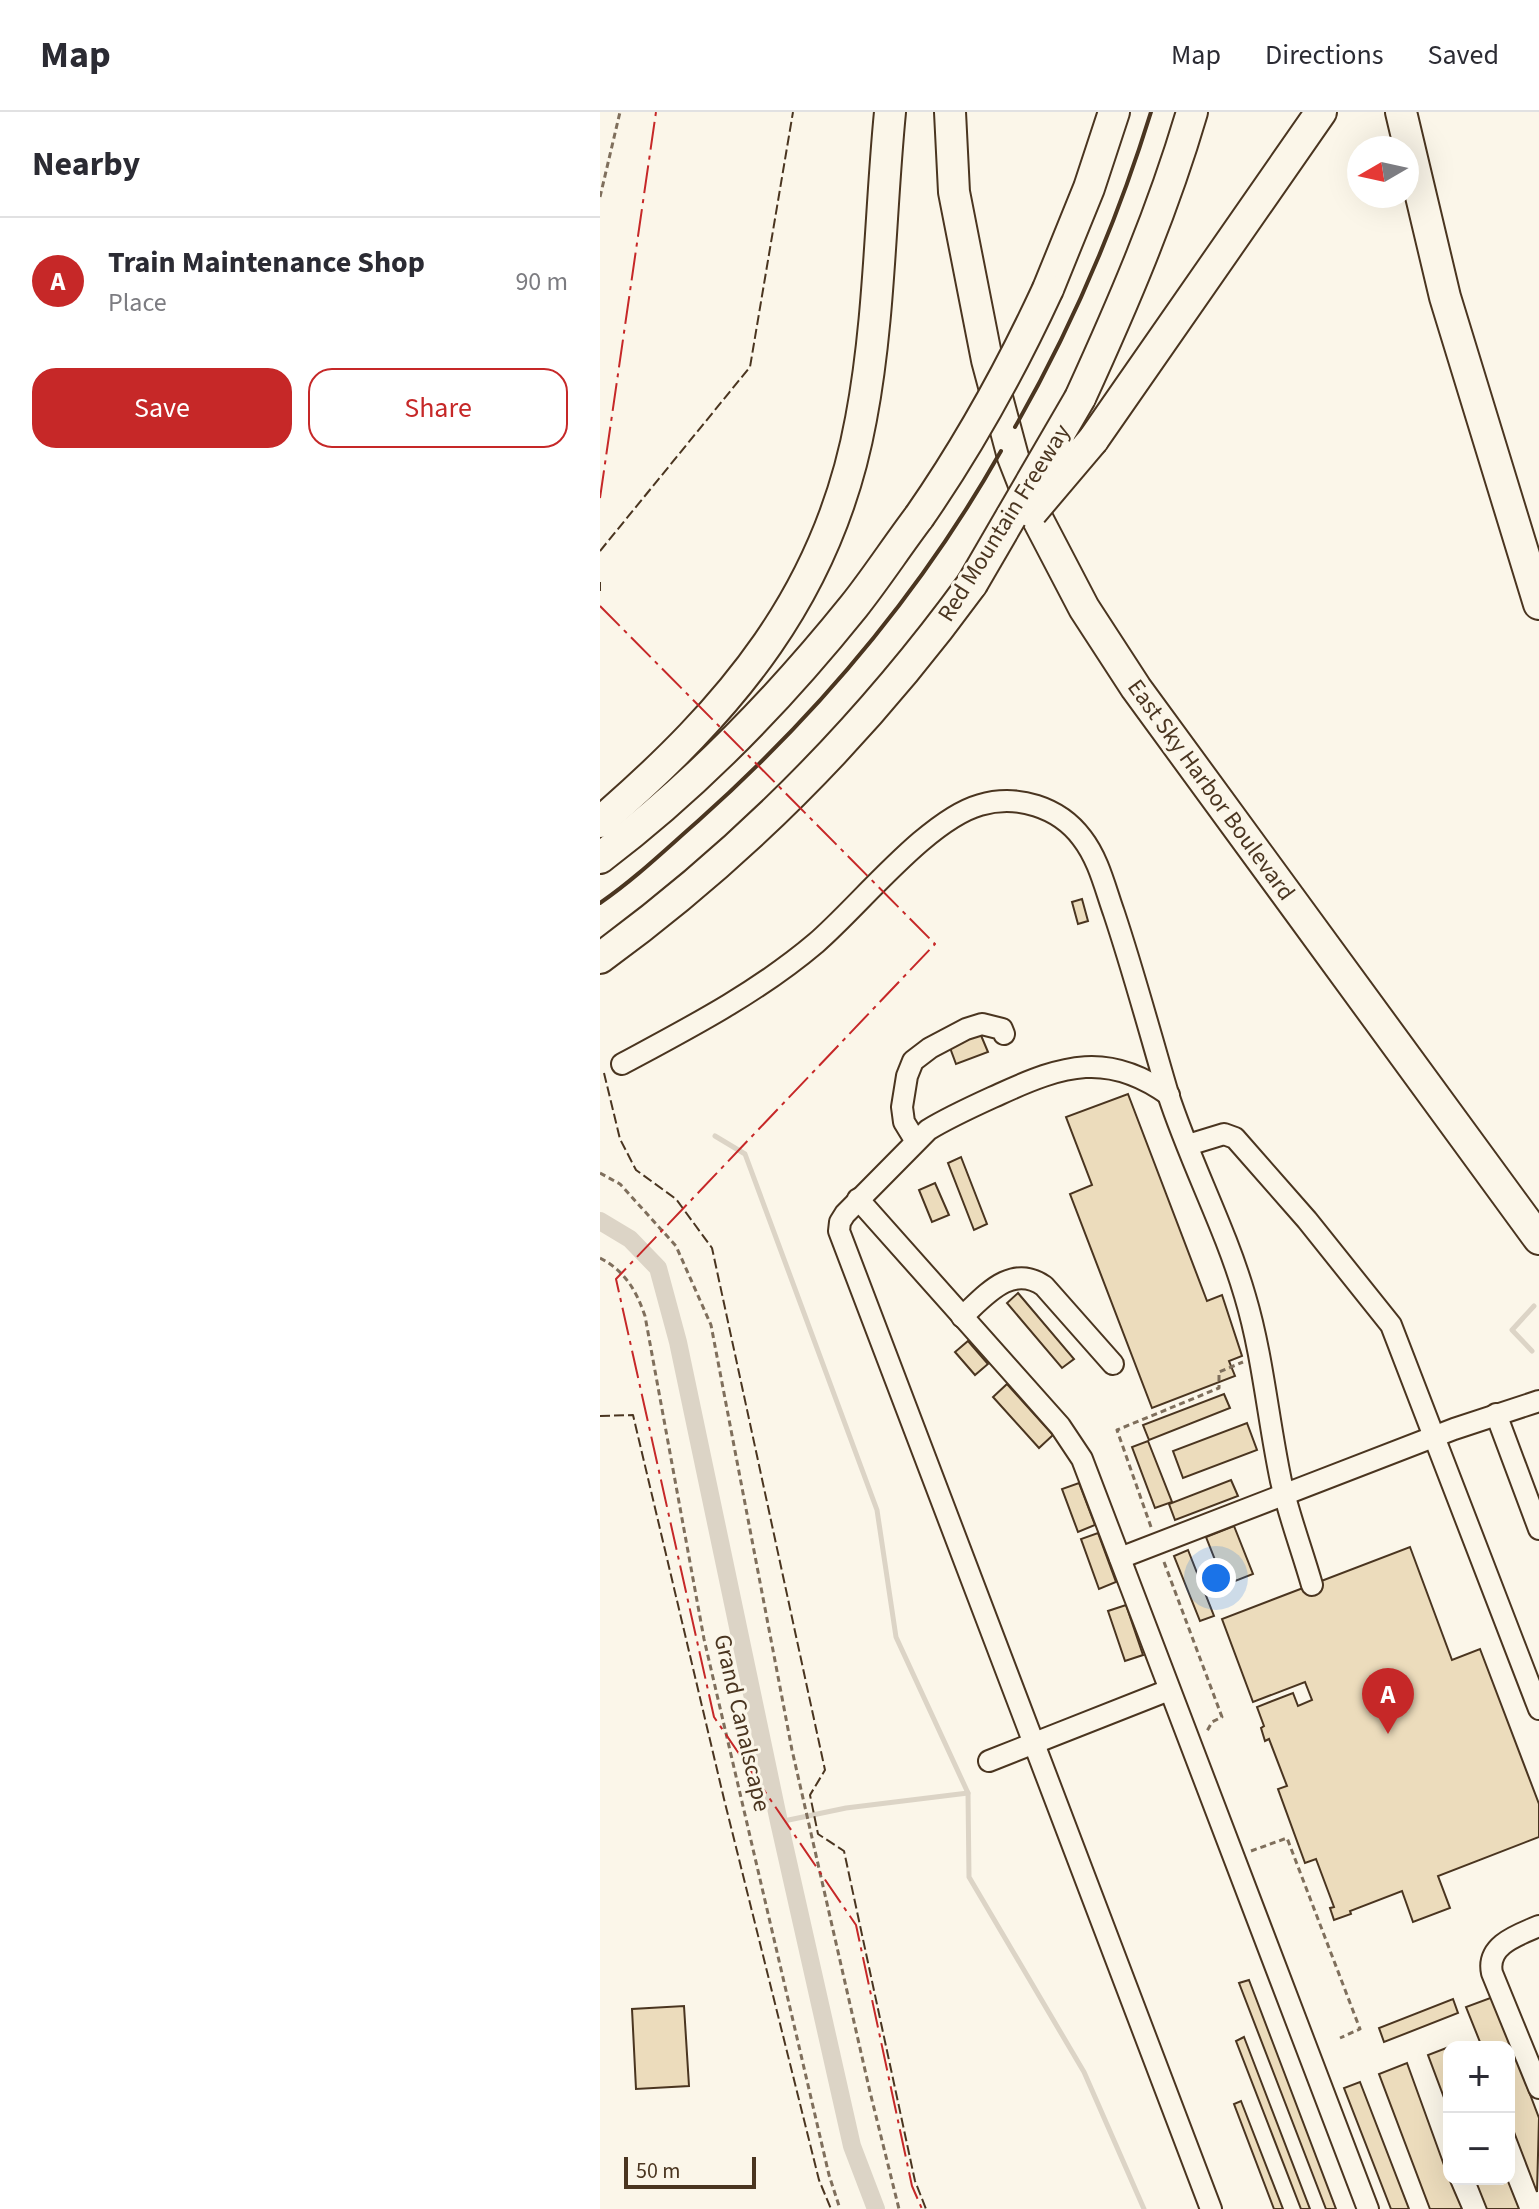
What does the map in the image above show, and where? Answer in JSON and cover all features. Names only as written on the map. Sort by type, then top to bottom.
[{"type":"highway","points":[[600,822],[692,737],[741,682],[789,613],[828,533],[850,466],[866,390],[890,112]]},
{"type":"highway","points":[[950,112],[954,192],[975,295]]},
{"type":"highway","points":[[970,112],[970,201],[975,295]]},
{"type":"highway","points":[[600,858],[707,766],[774,699],[857,603],[919,517],[993,399],[1048,289],[1081,209],[1114,112]]},
{"type":"highway","name":"Red Mountain Freeway","points":[[612,950],[723,860],[809,779],[884,697],[972,584],[1080,398],[1152,234],[1192,112]]},
{"type":"highway","points":[[972,584],[1093,440],[1321,112]]},
{"type":"highway","points":[[1401,112],[1445,297],[1539,604]]},
{"type":"highway","name":"East Sky Harbor Boulevard","points":[[975,295],[994,391],[1017,468],[1037,518],[1099,634],[1539,1239]]},
{"type":"lane","points":[[622,1064],[706,1019],[780,971],[817,942],[927,836],[954,816],[983,804],[1015,801],[1032,804],[1073,827],[1092,852],[1135,975],[1169,1095],[1245,1295],[1284,1493],[1312,1585]]},
{"type":"lane","points":[[915,1140],[904,1122],[902,1107],[913,1061],[949,1037],[982,1024],[1002,1029],[1004,1034]]},
{"type":"lane","points":[[1169,1095],[1147,1079],[1104,1066],[1072,1067],[1039,1078],[944,1120],[915,1140],[858,1199],[839,1226],[1211,2209]]},
{"type":"lane","points":[[1188,1145],[1224,1134],[1233,1135],[1307,1220],[1391,1325],[1539,1709]]},
{"type":"lane","points":[[858,1199],[1072,1441],[1091,1479],[1368,2209]]},
{"type":"lane","points":[[962,1317],[999,1284],[1019,1278],[1036,1280],[1113,1364]]},
{"type":"lane","points":[[1120,1558],[1435,1435],[1539,1401]]},
{"type":"lane","points":[[1496,1414],[1539,1529]]},
{"type":"lane","points":[[989,1761],[1169,1690]]},
{"type":"lane","points":[[1539,1926],[1502,1944],[1491,1962],[1492,1973],[1539,2088]]},
{"type":"path","points":[[600,197],[620,112]]},
{"type":"path","points":[[600,1173],[620,1184],[676,1246],[711,1325],[792,1750],[899,2209]]},
{"type":"path","name":"Grand Canalscape","points":[[600,1258],[626,1276],[638,1295],[645,1316],[704,1639],[825,2160],[840,2209]]},
{"type":"path","points":[[1153,1532],[1117,1430],[1219,1388],[1219,1372],[1247,1361]]},
{"type":"path","points":[[1162,1558],[1222,1717]]},
{"type":"path","points":[[1251,1851],[1287,1838],[1360,2029],[1340,2038]]},
{"type":"building","points":[[1082,899],[1088,921],[1078,924],[1072,902]]},
{"type":"building","points":[[980,1033],[988,1052],[956,1064],[949,1045]]},
{"type":"building","points":[[1128,1094],[1207,1301],[1222,1295],[1242,1356],[1229,1361],[1235,1376],[1152,1408],[1070,1194],[1092,1185],[1066,1117]]},
{"type":"building","points":[[961,1157],[987,1224],[974,1230],[948,1163]]},
{"type":"building","points":[[935,1183],[949,1215],[932,1222],[919,1190]]},
{"type":"building","points":[[1018,1293],[1074,1359],[1062,1368],[1007,1303]]},
{"type":"building","points":[[968,1341],[988,1364],[975,1375],[955,1352]]},
{"type":"building","points":[[1007,1384],[1053,1435],[1039,1448],[993,1397]]},
{"type":"building","points":[[1224,1394],[1230,1408],[1149,1440],[1143,1425]]},
{"type":"building","points":[[1247,1423],[1257,1450],[1183,1478],[1173,1451]]},
{"type":"building","points":[[1148,1441],[1172,1502],[1155,1508],[1132,1447]]},
{"type":"building","points":[[1231,1480],[1238,1496],[1175,1520],[1169,1504]]},
{"type":"building","points":[[1079,1483],[1095,1525],[1078,1532],[1062,1489]]},
{"type":"building","points":[[1234,1526],[1253,1574],[1225,1585],[1206,1537]]},
{"type":"building","points":[[1098,1533],[1116,1582],[1099,1589],[1081,1539]]},
{"type":"building","points":[[1410,1547],[1452,1660],[1480,1649],[1539,1804],[1539,1837],[1438,1876],[1450,1908],[1413,1922],[1402,1891],[1334,1920],[1330,1908],[1334,1907],[1316,1859],[1305,1863],[1278,1789],[1287,1786],[1269,1739],[1265,1741],[1261,1728],[1264,1726],[1257,1707],[1293,1693],[1298,1706],[1312,1700],[1305,1682],[1253,1702],[1222,1619]]},
{"type":"building","points":[[1188,1550],[1214,1616],[1200,1621],[1174,1556]]},
{"type":"building","points":[[1126,1605],[1143,1655],[1125,1661],[1108,1611]]},
{"type":"building","points":[[1249,1980],[1336,2209],[1326,2209],[1239,1983]]},
{"type":"building","points":[[1493,1997],[1510,2041],[1480,2041],[1466,2007]]},
{"type":"building","points":[[1453,1999],[1458,2013],[1384,2042],[1379,2028]]},
{"type":"building","points":[[684,2006],[689,2086],[636,2089],[632,2009]]},
{"type":"building","points":[[1244,2037],[1310,2209],[1301,2209],[1236,2041]]},
{"type":"building","points":[[1443,2049],[1443,2095],[1428,2055]]},
{"type":"building","points":[[1515,2055],[1539,2118],[1537,2192],[1515,2135]]},
{"type":"building","points":[[1407,2063],[1443,2162],[1443,2185],[1452,2185],[1462,2209],[1430,2209],[1379,2074]]},
{"type":"building","points":[[1360,2082],[1409,2209],[1391,2209],[1344,2088]]},
{"type":"building","points":[[1241,2101],[1283,2209],[1274,2209],[1234,2104]]},
{"type":"building","points":[[1477,2185],[1509,2185],[1519,2209],[1487,2209]]},
{"type":"waterway","points":[[715,1136],[745,1154],[877,1510],[896,1637],[968,1793],[969,1877],[1084,2072],[1144,2209]]},
{"type":"waterway","points":[[600,1221],[630,1239],[658,1268],[678,1342],[779,1822],[852,2146],[876,2209]]},
{"type":"waterway","points":[[1532,1351],[1512,1330],[1534,1306]]},
{"type":"waterway","points":[[779,1822],[846,1808],[968,1793]]},
{"type":"fence","points":[[600,551],[750,367],[793,112]]},
{"type":"fence","points":[[600,582],[600,591]]},
{"type":"fence","points":[[604,1073],[620,1139],[636,1170],[676,1199],[712,1248],[825,1770],[810,1795],[818,1834],[844,1851],[915,2181],[926,2209]]},
{"type":"fence","points":[[600,1416],[633,1415],[819,2180],[831,2209]]},
{"type":"wall","points":[[1015,427],[1056,351],[1092,273],[1151,112]]},
{"type":"wall","points":[[600,903],[698,821],[826,694],[937,553],[1001,451]]},
{"type":"power","points":[[600,498],[656,112]]},
{"type":"power","points":[[600,606],[935,944],[616,1279],[714,1717],[856,1925],[912,2186],[922,2209]]},
{"type":"place","name":"Train Maintenance Shop","points":[[1388,1734]]}]
